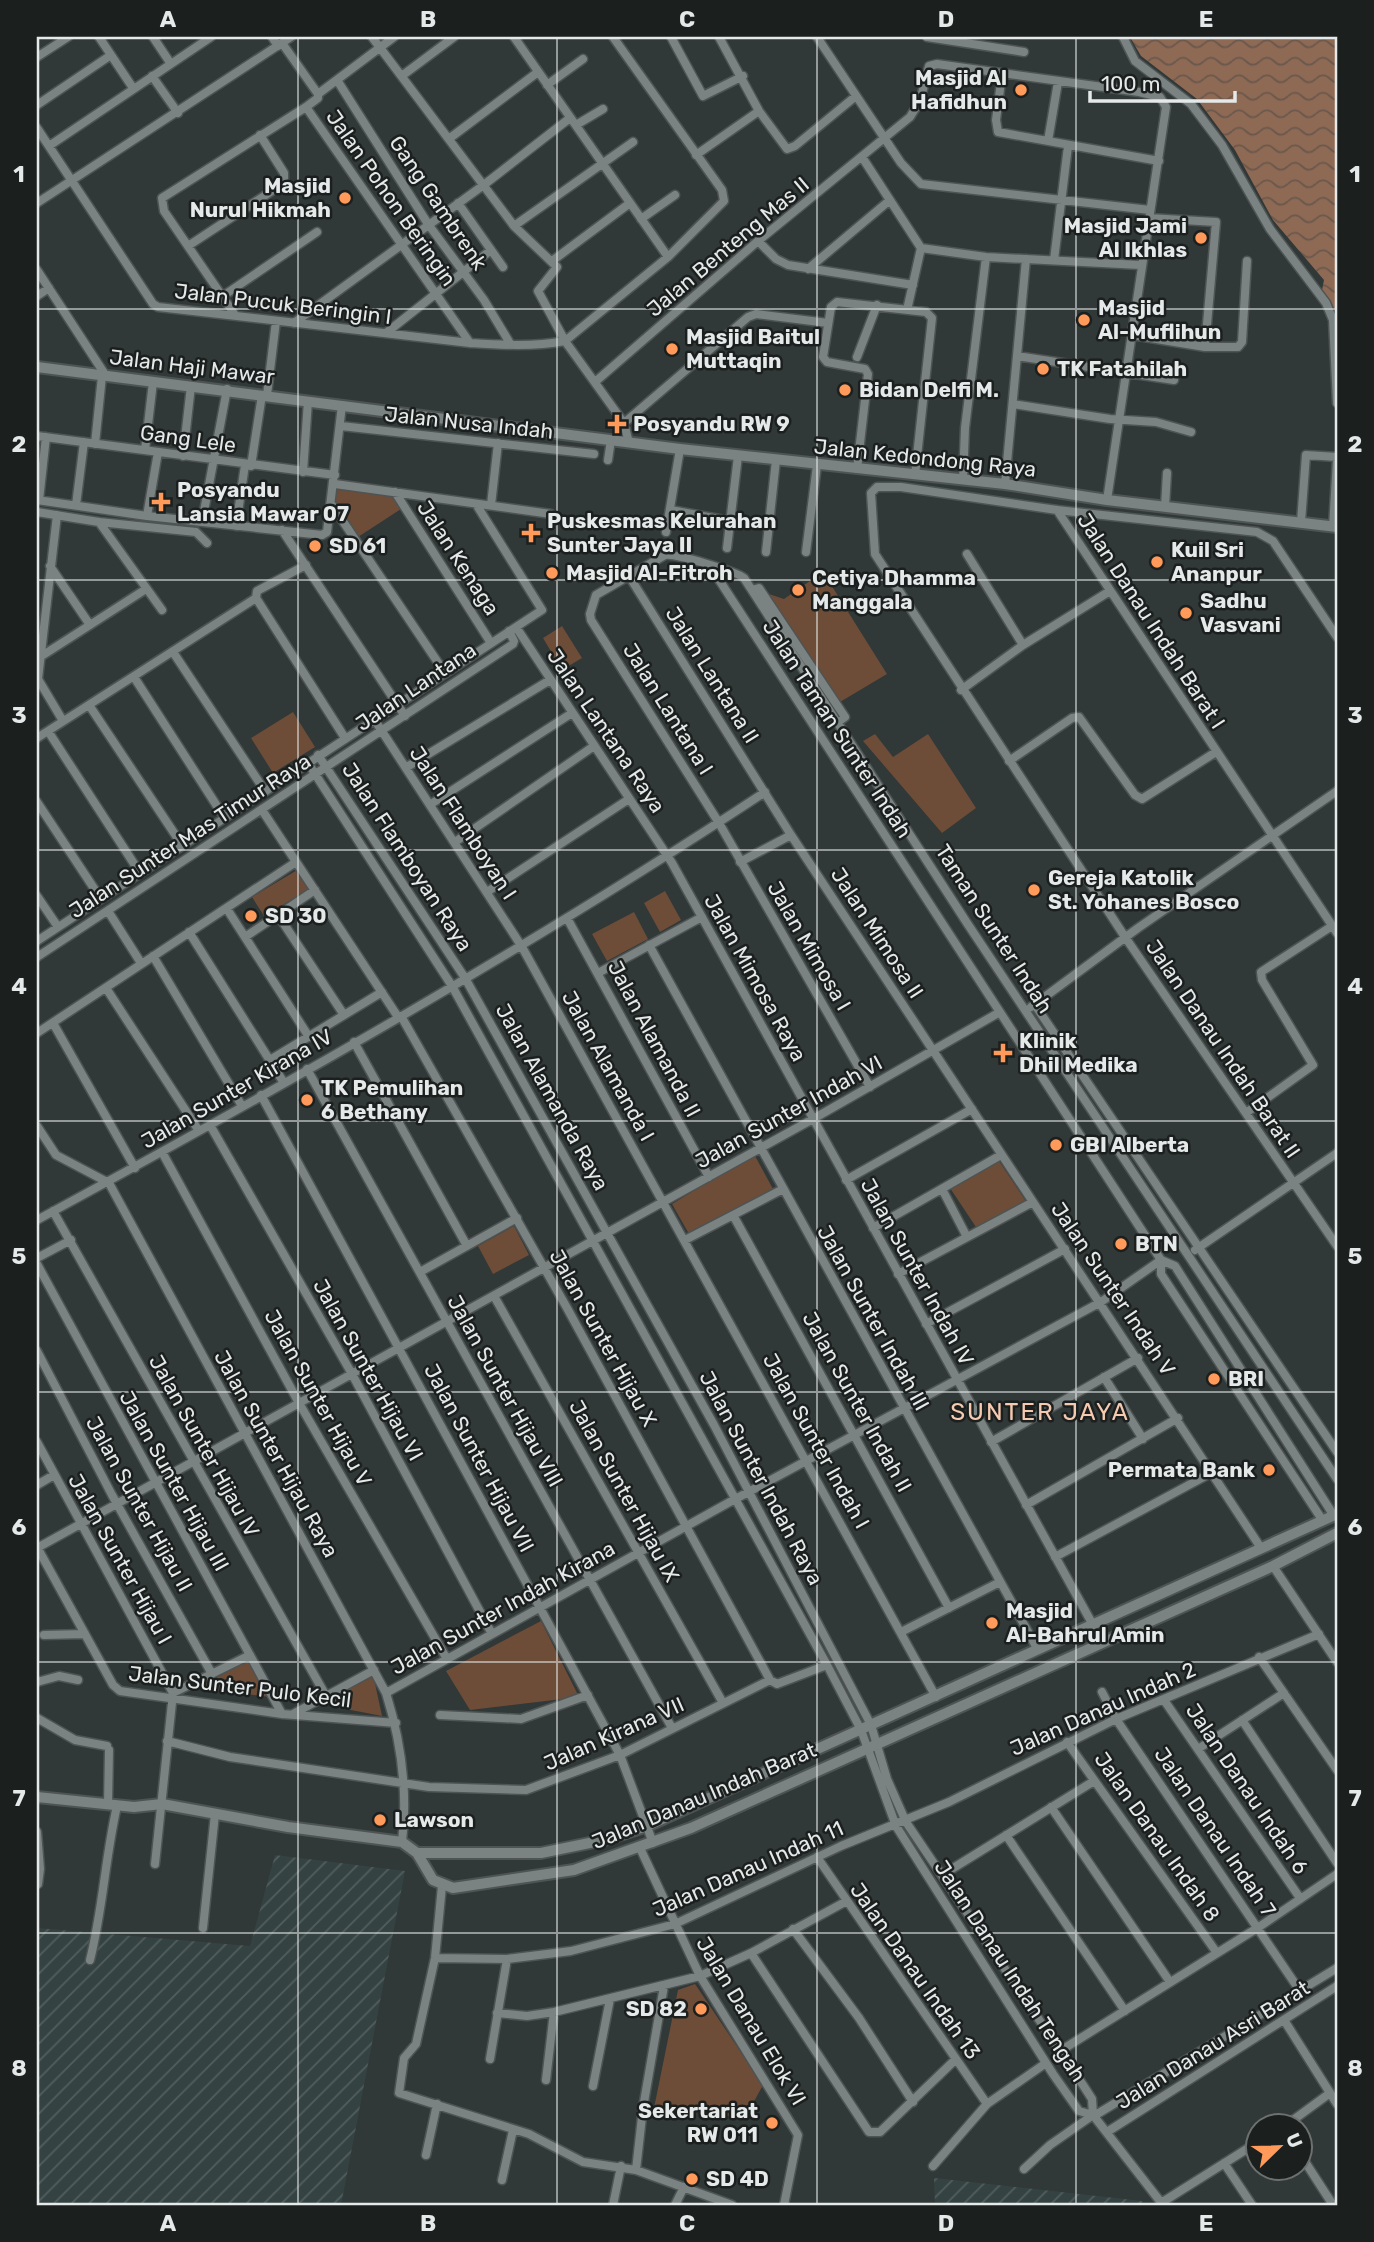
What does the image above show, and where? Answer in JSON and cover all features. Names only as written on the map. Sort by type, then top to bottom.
[{"type":"street","points":[[37,57],[68,37]]},
{"type":"street","points":[[99,37],[133,88]]},
{"type":"street","points":[[153,37],[171,64]]},
{"type":"street","points":[[49,146],[211,37]]},
{"type":"street","name":"Jalan Pohon Beringin","points":[[272,37],[318,94],[318,98],[306,107],[400,246],[438,294],[470,343]]},
{"type":"street","points":[[37,203],[291,37]]},
{"type":"street","points":[[372,37],[514,226],[552,261],[557,269],[538,291],[561,341],[624,422],[629,443]]},
{"type":"street","points":[[318,94],[394,37]]},
{"type":"street","points":[[402,75],[454,37]]},
{"type":"street","points":[[514,37],[668,257]]},
{"type":"street","points":[[561,341],[668,257],[724,201],[722,190],[613,37]]},
{"type":"street","points":[[671,37],[704,96],[743,76]]},
{"type":"street","points":[[722,37],[759,111],[789,149],[856,96]]},
{"type":"street","points":[[817,37],[883,138],[912,177],[921,184],[1216,222],[1205,347]]},
{"type":"street","points":[[928,37],[1024,52]]},
{"type":"street","points":[[1123,37],[1135,61],[1191,104],[1223,145],[1270,229],[1326,303],[1333,320],[1337,403]]},
{"type":"street","points":[[37,105],[111,55]]},
{"type":"street","points":[[547,85],[583,59]]},
{"type":"street","name":"Jalan Benteng Mas II","points":[[595,382],[758,241],[917,110],[929,66],[937,64],[1002,74]]},
{"type":"street","points":[[450,138],[538,72]]},
{"type":"street","points":[[1107,500],[1140,265],[1159,161],[1164,100],[1139,92],[1002,74],[996,120],[998,132],[1159,161]]},
{"type":"street","points":[[152,76],[178,113]]},
{"type":"street","name":"Gang Gambrenk","points":[[337,80],[428,224],[511,345]]},
{"type":"street","points":[[1048,141],[1058,82]]},
{"type":"street","points":[[235,315],[164,211],[162,198],[306,107]]},
{"type":"street","points":[[294,323],[573,121],[603,109]]},
{"type":"street","points":[[696,155],[759,111]]},
{"type":"street","name":"Jalan Pucuk Beringin I","points":[[37,128],[153,304],[158,307],[470,343],[511,345],[561,341]]},
{"type":"street","points":[[188,246],[284,183],[284,173],[260,135]]},
{"type":"street","points":[[514,226],[633,142]]},
{"type":"street","points":[[1054,260],[1068,146]]},
{"type":"street","points":[[862,157],[921,248],[907,310]]},
{"type":"street","points":[[642,219],[675,195]]},
{"type":"street","points":[[808,270],[890,200]]},
{"type":"street","points":[[458,203],[503,267]]},
{"type":"street","points":[[552,261],[630,203]]},
{"type":"street","points":[[223,296],[317,232]]},
{"type":"street","points":[[758,241],[776,259],[808,270],[913,285]]},
{"type":"street","points":[[921,248],[986,257],[1140,265]]},
{"type":"street","points":[[386,333],[491,250]]},
{"type":"street","points":[[963,480],[967,407],[986,257]]},
{"type":"street","points":[[1005,484],[1026,259]]},
{"type":"street","points":[[1132,335],[1205,347],[1240,345],[1247,261]]},
{"type":"street","points":[[37,270],[104,376],[95,444]]},
{"type":"street","points":[[37,296],[49,288]]},
{"type":"street","points":[[857,469],[868,374],[862,368],[825,361],[822,352],[831,307],[837,302],[926,312],[932,318],[915,475]]},
{"type":"street","points":[[857,357],[877,305]]},
{"type":"street","points":[[624,422],[751,315],[828,323]]},
{"type":"street","points":[[236,526],[264,395],[276,321]]},
{"type":"street","points":[[1017,356],[1174,380]]},
{"type":"street","name":"Jalan Haji Mawar","points":[[37,367],[342,405]]},
{"type":"street","points":[[145,450],[153,382]]},
{"type":"street","points":[[183,456],[191,386]]},
{"type":"street","points":[[202,523],[227,390]]},
{"type":"street","points":[[303,472],[308,401]]},
{"type":"street","points":[[1013,404],[1110,419],[1119,417],[1156,422],[1191,432]]},
{"type":"street","points":[[41,436],[38,500],[202,523],[325,534],[332,505],[342,405]]},
{"type":"street","name":"Jalan Kedondong Raya","points":[[342,405],[629,443],[1005,484],[1107,500],[1335,527]]},
{"type":"street","name":"Jalan Nusa Indah","points":[[341,426],[594,454]]},
{"type":"street","name":"Gang Lele","points":[[41,436],[303,472],[395,492],[551,514]]},
{"type":"street","points":[[608,460],[611,440]]},
{"type":"street","points":[[76,505],[84,442]]},
{"type":"street","points":[[491,505],[498,443]]},
{"type":"street","points":[[666,532],[680,449]]},
{"type":"street","points":[[147,516],[158,452]]},
{"type":"street","points":[[1301,522],[1306,455],[1337,458],[1335,527]]},
{"type":"street","points":[[727,548],[738,456]]},
{"type":"street","points":[[766,552],[776,460]]},
{"type":"street","points":[[806,552],[817,465]]},
{"type":"street","points":[[1165,507],[1167,473]]},
{"type":"street","name":"Jalan Danau Indah Barat II","points":[[1058,510],[901,487],[877,487],[871,493],[875,554],[961,690],[1125,937],[1337,1246]]},
{"type":"street","name":"Jalan Kenaga","points":[[395,492],[491,643]]},
{"type":"street","name":"Jalan Sunter Mas Timur Raya","points":[[37,941],[542,610],[476,504]]},
{"type":"street","points":[[332,505],[445,673]]},
{"type":"street","points":[[671,510],[730,521]]},
{"type":"street","points":[[1058,510],[1264,534],[1273,541],[1337,637]]},
{"type":"street","name":"Jalan Danau Indah Barat I","points":[[1058,510],[1335,929]]},
{"type":"street","points":[[37,512],[99,522],[197,532],[207,543]]},
{"type":"street","points":[[57,515],[40,622],[37,679],[64,722]]},
{"type":"street","points":[[99,522],[162,610]]},
{"type":"street","points":[[282,530],[405,716]]},
{"type":"street","points":[[629,576],[665,555],[678,554],[712,569]]},
{"type":"street","points":[[967,554],[1023,645]]},
{"type":"street","points":[[306,565],[257,591],[256,598],[345,738]]},
{"type":"street","points":[[50,566],[90,625]]},
{"type":"street","name":"Taman Sunter Indah","points":[[712,569],[738,573],[752,590],[1337,1479]]},
{"type":"street","name":"Jalan Taman Sunter Indah","points":[[712,569],[1161,1260],[1161,1274],[1242,1396],[1334,1517]]},
{"type":"street","name":"Jalan Lantana I","points":[[629,576],[596,595],[590,614],[719,822]]},
{"type":"street","name":"Jalan Lantana II","points":[[629,576],[765,792]]},
{"type":"street","points":[[40,657],[146,589]]},
{"type":"street","points":[[961,690],[1023,645],[1110,591]]},
{"type":"street","points":[[37,738],[256,598]]},
{"type":"street","name":"Jalan Lantana Raya","points":[[513,629],[666,855]]},
{"type":"street","name":"Jalan Lantana","points":[[327,767],[513,644],[513,629]]},
{"type":"street","points":[[173,652],[265,790]]},
{"type":"street","points":[[134,677],[224,817]]},
{"type":"street","points":[[407,767],[550,680]]},
{"type":"street","points":[[89,705],[182,845]]},
{"type":"street","points":[[431,804],[572,713]]},
{"type":"street","name":"Jalan Danau Indah Barat I","points":[[1009,761],[1072,718],[1079,717],[1135,794],[1142,799],[1216,752]]},
{"type":"street","name":"Jalan Flamboyan I","points":[[374,719],[522,947]]},
{"type":"street","points":[[48,731],[140,873]]},
{"type":"street","points":[[455,842],[594,747]]},
{"type":"street","name":"Jalan Flamboyan Raya","points":[[318,755],[465,978]]},
{"type":"street","name":"Jalan Flamboyan Raya","points":[[308,763],[452,986]]},
{"type":"street","name":"Jalan Sunter Mas Timur Raya","points":[[37,957],[327,767]]},
{"type":"street","points":[[1026,1010],[1125,937],[1337,791]]},
{"type":"street","points":[[452,986],[522,947],[765,792]]},
{"type":"street","name":"Jalan Mimosa II","points":[[765,792],[933,1050]]},
{"type":"street","points":[[487,892],[629,799]]},
{"type":"street","points":[[37,802],[101,899]]},
{"type":"street","name":"Jalan Sunter Hijau X","points":[[262,810],[400,1016],[517,1218],[770,1679]]},
{"type":"street","name":"Jalan Mimosa I","points":[[719,822],[870,1087]]},
{"type":"street","points":[[740,862],[791,835]]},
{"type":"street","name":"Jalan Mimosa Raya","points":[[666,855],[813,1119]]},
{"type":"street","points":[[37,1033],[296,862]]},
{"type":"street","points":[[245,937],[315,890]]},
{"type":"street","points":[[37,896],[58,927]]},
{"type":"street","points":[[227,909],[309,1037]]},
{"type":"street","points":[[108,911],[141,963]]},
{"type":"street","points":[[278,915],[344,1015]]},
{"type":"street","points":[[598,973],[702,917]]},
{"type":"street","name":"Jalan Alamanda II","points":[[567,918],[709,1177]]},
{"type":"street","points":[[1246,1113],[1313,1065],[1262,980],[1261,972],[1335,929]]},
{"type":"street","points":[[189,932],[284,1083]]},
{"type":"street","name":"Jalan Sunter Indah III","points":[[649,946],[1038,1650]]},
{"type":"street","name":"Jalan Alamanda I","points":[[522,947],[664,1201]]},
{"type":"street","points":[[153,956],[242,1106]]},
{"type":"street","name":"Jalan Alamanda Raya","points":[[465,978],[608,1233]]},
{"type":"street","name":"Jalan Alamanda Raya","points":[[452,986],[595,1240]]},
{"type":"street","name":"Jalan Sunter Kirana IV","points":[[37,1220],[111,1186],[162,1152],[452,986]]},
{"type":"street","points":[[106,988],[199,1131]]},
{"type":"street","points":[[270,1060],[382,992]]},
{"type":"street","points":[[1035,1005],[1337,1452]]},
{"type":"street","name":"Jalan Sunter Indah VI","points":[[37,1548],[709,1177],[1000,1012]]},
{"type":"street","points":[[53,1023],[135,1168]]},
{"type":"street","points":[[354,1042],[467,1246]]},
{"type":"street","name":"Jalan Sunter Indah V","points":[[933,1050],[1178,1418],[1261,1548]]},
{"type":"street","name":"Jalan Sunter Hijau VIII","points":[[307,1069],[672,1728]]},
{"type":"street","name":"Jalan Sunter Hijau VII","points":[[261,1095],[401,1347],[538,1608],[620,1755],[653,1843]]},
{"type":"street","points":[[846,1180],[972,1109]]},
{"type":"street","name":"Jalan Sunter Indah IV","points":[[813,1119],[1093,1625]]},
{"type":"street","name":"Jalan Sunter Hijau VI","points":[[210,1125],[352,1374],[492,1634]]},
{"type":"street","points":[[37,1126],[56,1155],[111,1186]]},
{"type":"street","name":"Jalan Sunter Hijau V","points":[[162,1152],[299,1403],[446,1659]]},
{"type":"street","points":[[1189,1255],[1337,1153]]},
{"type":"street","points":[[873,1228],[1001,1155]]},
{"type":"street","name":"Jalan Sunter Hijau Raya","points":[[111,1186],[386,1693],[396,1723],[404,1783],[402,1842]]},
{"type":"street","points":[[685,1240],[783,1189]]},
{"type":"street","points":[[942,1189],[967,1237]]},
{"type":"street","name":"Jalan Sunter Indah I","points":[[664,1201],[936,1697]]},
{"type":"street","points":[[898,1274],[1033,1202]]},
{"type":"street","name":"Jalan Sunter Hijau IV","points":[[53,1211],[326,1696]]},
{"type":"street","name":"Jalan Sunter Indah II","points":[[733,1215],[949,1608]]},
{"type":"street","points":[[420,1272],[517,1218]]},
{"type":"street","name":"Jalan Sunter Indah Raya","points":[[608,1233],[714,1425],[866,1727],[872,1746]]},
{"type":"street","name":"Jalan Sunter Hijau III","points":[[71,1240],[37,1261],[282,1714]]},
{"type":"street","name":"Jalan Sunter Indah Raya","points":[[595,1240],[827,1665],[866,1727]]},
{"type":"street","points":[[926,1324],[1065,1249]]},
{"type":"street","name":"Jalan Taman Sunter Indah","points":[[1161,1260],[1175,1266],[1334,1517]]},
{"type":"street","name":"Jalan Sunter Indah Kirana","points":[[386,1693],[737,1498],[1101,1302],[1161,1260]]},
{"type":"street","name":"Jalan Sunter Hijau IX","points":[[494,1296],[723,1703]]},
{"type":"street","name":"Jalan Sunter Hijau II","points":[[37,1351],[117,1504],[212,1674]]},
{"type":"street","points":[[992,1442],[1138,1358]]},
{"type":"street","points":[[1104,1377],[1143,1438]]},
{"type":"street","points":[[1242,1396],[1253,1388]]},
{"type":"street","points":[[1026,1505],[1178,1418]]},
{"type":"street","name":"Jalan Sunter Hijau I","points":[[37,1442],[173,1696]]},
{"type":"street","points":[[1055,1557],[1213,1472]]},
{"type":"street","points":[[37,1485],[54,1475]]},
{"type":"street","name":"Jalan Danau Indah Barat","points":[[417,1853],[541,1853],[604,1840],[647,1826],[1334,1517]]},
{"type":"street","name":"Jalan Danau Indah Barat","points":[[442,1886],[453,1888],[542,1877],[574,1870],[653,1843],[1273,1566],[1337,1533]]},
{"type":"street","name":"Jalan Sunter Pulo Kecil","points":[[37,1548],[116,1688],[282,1714],[396,1723]]},
{"type":"street","points":[[1273,1566],[1337,1662]]},
{"type":"street","points":[[901,1632],[1000,1582]]},
{"type":"street","points":[[44,1635],[85,1634]]},
{"type":"street","name":"Jalan Danau Indah 2","points":[[906,1822],[1116,1719],[1319,1634]]},
{"type":"street","points":[[156,1864],[173,1696],[250,1655]]},
{"type":"street","points":[[1259,1657],[1337,1770]]},
{"type":"street","name":"Jalan Kirana VII","points":[[167,1741],[230,1757],[404,1783],[526,1790],[620,1755],[770,1679],[777,1684],[827,1665]]},
{"type":"street","points":[[293,1714],[374,1670]]},
{"type":"street","points":[[37,1682],[59,1676],[78,1680]]},
{"type":"street","name":"Jalan Danau Indah 7","points":[[1102,1692],[1116,1719],[1300,1991]]},
{"type":"street","points":[[1198,1749],[1284,1693]]},
{"type":"street","points":[[440,1715],[521,1719],[588,1695]]},
{"type":"street","name":"Jalan Danau Indah 6","points":[[1164,1700],[1300,1898]]},
{"type":"street","points":[[37,1717],[75,1740],[108,1748],[113,1806],[101,1916],[90,1960]]},
{"type":"street","points":[[1242,1720],[1337,1863]]},
{"type":"street","name":"Jalan Danau Indah 8","points":[[1067,1742],[1217,1953]]},
{"type":"street","name":"Jalan Danau Indah Tengah","points":[[872,1746],[906,1822],[1092,2099],[1093,2115],[1079,2111],[1046,2063],[897,1826],[872,1746]]},
{"type":"street","points":[[942,1875],[1094,1781]]},
{"type":"street","points":[[37,1799],[113,1806],[162,1804],[288,1828],[402,1842],[417,1853],[428,1875],[442,1886],[435,1958],[414,2050],[404,2057],[398,2091],[537,2137],[583,2162],[636,2170],[732,2205]]},
{"type":"street","points":[[1051,1807],[1170,1982]]},
{"type":"street","points":[[203,1928],[215,1814]]},
{"type":"street","name":"Jalan Danau Indah 11","points":[[435,1958],[507,1959],[583,1948],[675,1924],[817,1857],[906,1822]]},
{"type":"street","points":[[37,1832],[40,1869],[38,1884]]},
{"type":"street","points":[[1006,1835],[1125,2011]]},
{"type":"street","name":"Jalan Danau Elok VI","points":[[640,1848],[700,1976],[799,2135],[784,2205]]},
{"type":"street","name":"Jalan Danau Indah 13","points":[[817,1857],[845,1902],[988,2104]]},
{"type":"street","points":[[1060,2051],[1259,1927],[1337,1874]]},
{"type":"street","points":[[496,2012],[527,2016],[554,2012],[700,1976],[751,1953],[845,1902]]},
{"type":"street","points":[[793,1929],[859,2018],[913,2102]]},
{"type":"street","points":[[751,1953],[869,2132],[880,2132],[956,2059]]},
{"type":"street","points":[[491,2059],[496,2012],[507,1959]]},
{"type":"street","points":[[1024,2169],[1093,2115],[1337,1968]]},
{"type":"street","points":[[636,2170],[643,2108],[664,1986]]},
{"type":"street","name":"Jalan Danau Asri Barat","points":[[1107,2132],[1337,1986]]},
{"type":"street","points":[[593,2086],[610,1999]]},
{"type":"street","points":[[546,2080],[554,2012]]},
{"type":"street","points":[[1284,2020],[1337,2104]]},
{"type":"street","points":[[933,2166],[988,2104],[1046,2063]]},
{"type":"street","points":[[1304,2112],[1330,2093]]},
{"type":"street","points":[[426,2155],[436,2104]]},
{"type":"street","points":[[1093,2115],[1162,2204],[1244,2151]]},
{"type":"street","points":[[502,2180],[513,2130]]},
{"type":"street","points":[[1224,2163],[1252,2205]]},
{"type":"street","points":[[613,2205],[621,2166]]},
{"type":"street","points":[[1314,2176],[1333,2205]]},
{"type":"street","points":[[675,2205],[684,2188]]},
{"type":"shaded area","points":[[337,487],[394,495],[401,509],[358,537],[335,504]]},
{"type":"shaded area","points":[[823,572],[887,674],[840,702],[763,592],[784,599]]},
{"type":"shaded area","points":[[562,626],[582,658],[562,670],[543,638]]},
{"type":"shaded area","points":[[293,712],[315,747],[273,773],[251,738]]},
{"type":"shaded area","points":[[875,734],[893,757],[928,734],[976,808],[942,833],[863,741]]},
{"type":"shaded area","points":[[299,869],[311,888],[264,916],[252,897]]},
{"type":"shaded area","points":[[665,891],[681,920],[660,932],[644,903]]},
{"type":"shaded area","points":[[634,912],[648,939],[607,961],[592,934]]},
{"type":"shaded area","points":[[754,1154],[773,1189],[689,1234],[672,1204]]},
{"type":"shaded area","points":[[999,1161],[1027,1203],[978,1230],[950,1188]]},
{"type":"shaded area","points":[[514,1226],[529,1255],[493,1274],[478,1246]]},
{"type":"shaded area","points":[[541,1621],[579,1697],[470,1710],[446,1671]]},
{"type":"shaded area","points":[[249,1660],[270,1697],[197,1688]]},
{"type":"shaded area","points":[[373,1674],[382,1716],[320,1704]]},
{"type":"shaded area","points":[[275,1855],[405,1871],[341,2205],[37,2205],[37,1928],[250,1946]]},
{"type":"shaded area","points":[[695,1984],[763,2085],[745,2118],[654,2108],[678,1990]]},
{"type":"shaded area","points":[[934,2178],[1142,2201],[1144,2205],[935,2205]]},
{"type":"water","points":[[1130,37],[1337,37],[1337,364],[1332,312],[1322,290],[1324,280],[1273,220],[1235,150],[1197,99],[1141,56]]},
{"type":"place","name":"Masjid Al Hafidhun","points":[[1021,90]]},
{"type":"place","name":"Masjid Nurul Hikmah","points":[[345,198]]},
{"type":"place","name":"Masjid Jami Al Ikhlas","points":[[1201,238]]},
{"type":"place","name":"Masjid Al-Muflihun","points":[[1084,320]]},
{"type":"place","name":"Masjid Baitul Muttaqin","points":[[672,349]]},
{"type":"place","name":"TK Fatahilah","points":[[1043,369]]},
{"type":"place","name":"Bidan Delfi M.","points":[[845,390]]},
{"type":"place","name":"Posyandu RW 9","points":[[617,424]]},
{"type":"place","name":"Posyandu Lansia Mawar 07","points":[[161,502]]},
{"type":"place","name":"Puskesmas Kelurahan Sunter Jaya II","points":[[531,533]]},
{"type":"place","name":"SD 61","points":[[315,546]]},
{"type":"place","name":"Kuil Sri Ananpur","points":[[1157,562]]},
{"type":"place","name":"Masjid Al-Fitroh","points":[[552,573]]},
{"type":"place","name":"Cetiya Dhamma Manggala","points":[[798,590]]},
{"type":"place","name":"Sadhu Vasvani","points":[[1186,613]]},
{"type":"place","name":"Gereja Katolik St. Yohanes Bosco","points":[[1034,890]]},
{"type":"place","name":"SD 30","points":[[251,916]]},
{"type":"place","name":"Klinik Dhil Medika","points":[[1003,1053]]},
{"type":"place","name":"TK Pemulihan 6 Bethany","points":[[307,1100]]},
{"type":"place","name":"GBI Alberta","points":[[1056,1145]]},
{"type":"place","name":"BTN","points":[[1121,1244]]},
{"type":"place","name":"BRI","points":[[1214,1379]]},
{"type":"place","name":"Permata Bank","points":[[1269,1470]]},
{"type":"place","name":"Masjid Al-Bahrul Amin","points":[[992,1623]]},
{"type":"place","name":"Lawson","points":[[380,1820]]},
{"type":"place","name":"SD 82","points":[[701,2009]]},
{"type":"place","name":"Sekertariat RW 011","points":[[772,2123]]},
{"type":"place","name":"SD 4D","points":[[692,2179]]},
{"type":"district","name":"SUNTER JAYA","points":[[1040,1412]]}]
